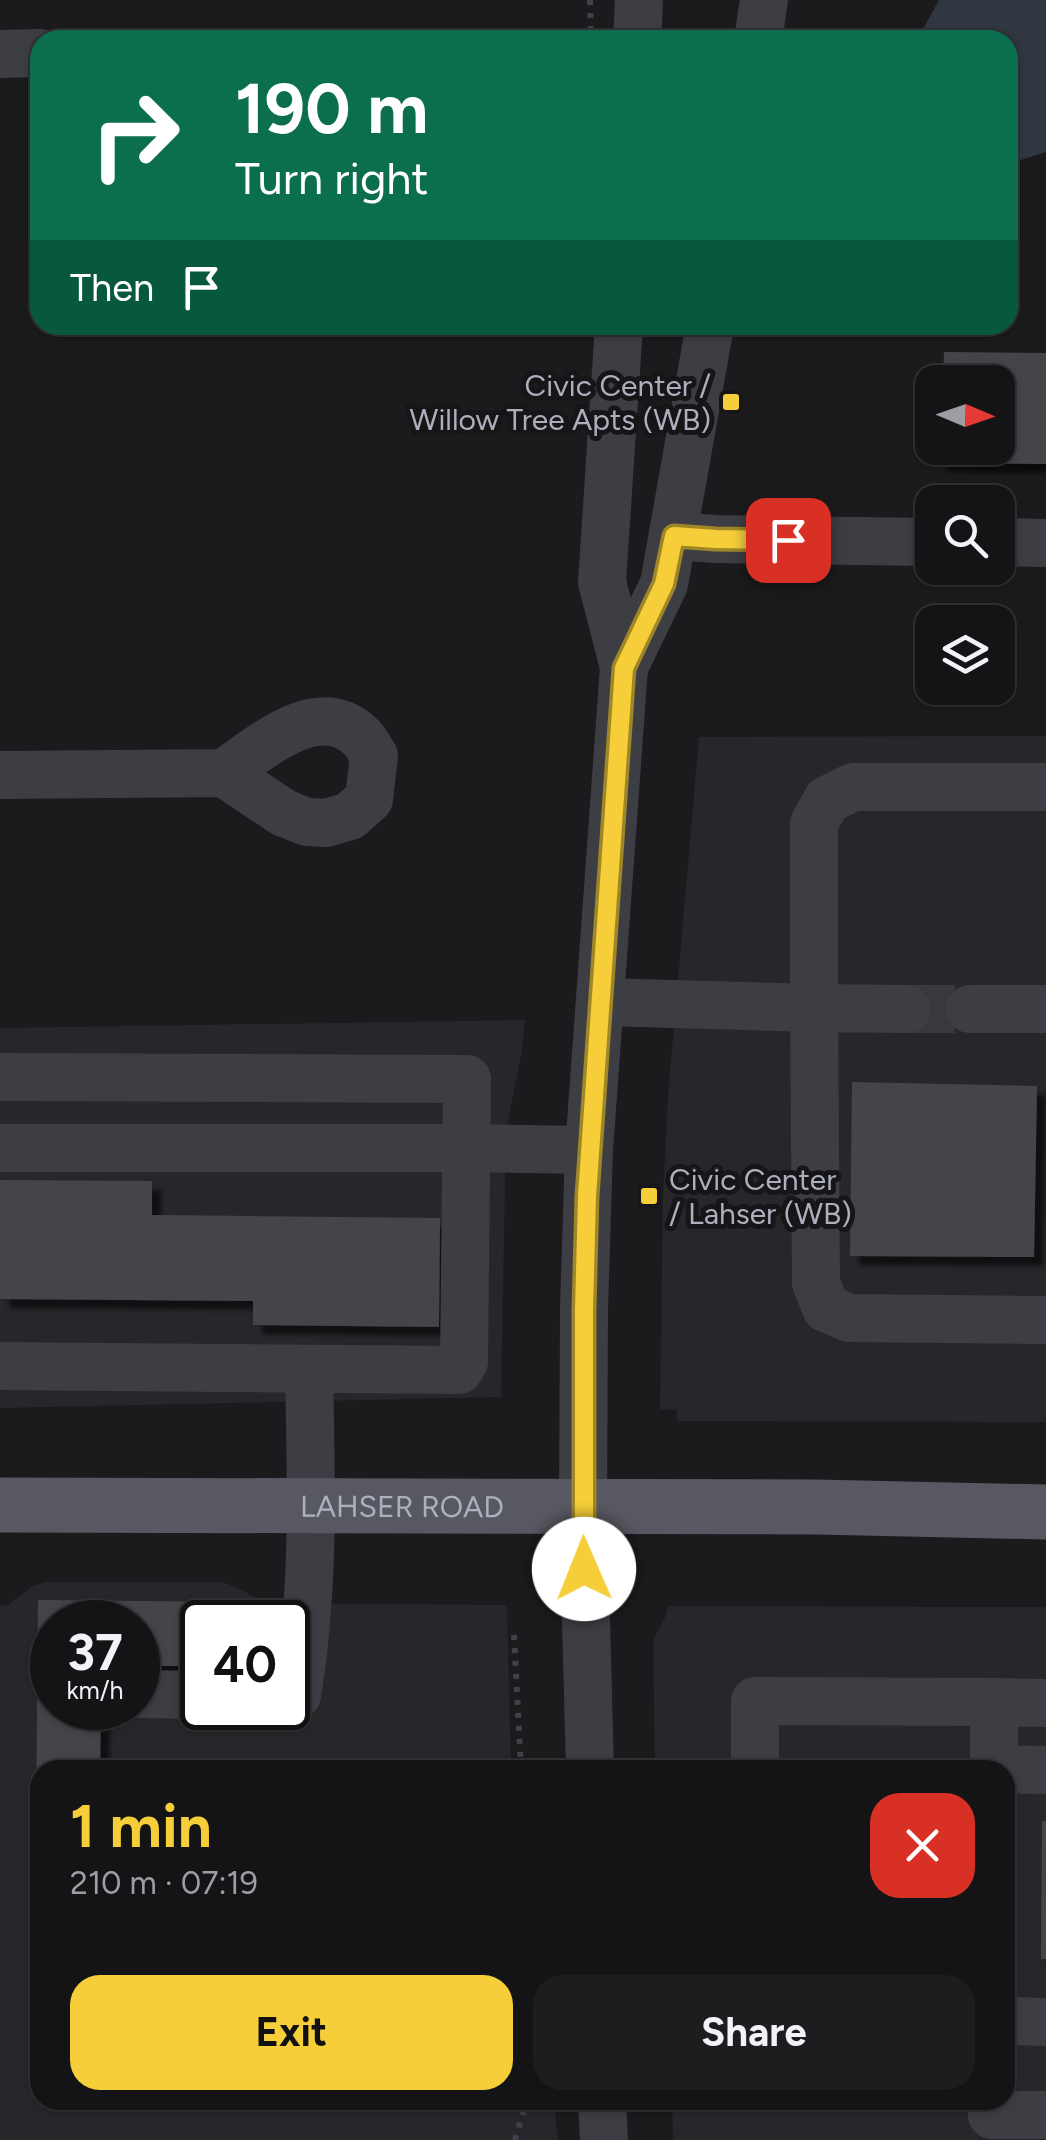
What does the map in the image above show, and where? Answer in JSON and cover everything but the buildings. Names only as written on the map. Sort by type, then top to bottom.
[{"type":"main road","name":"LAHSER ROAD","points":[[0,1506],[817,1506],[1046,1512]]},
{"type":"street","points":[[638,30],[639,0]]},
{"type":"street","points":[[760,30],[764,0]]},
{"type":"street","points":[[0,54],[30,54]]},
{"type":"street","points":[[590,1760],[583,1508],[584,1310],[589,1150],[624,668],[602,582],[618,335]]},
{"type":"street","points":[[624,668],[664,584],[708,335]]},
{"type":"street","points":[[674,536],[915,542]]},
{"type":"street","points":[[1015,542],[1046,543]]},
{"type":"street","points":[[0,775],[224,773]]},
{"type":"street","points":[[1046,787],[852,787],[827,800],[814,823],[816,1283],[826,1308],[849,1318],[1046,1320]]},
{"type":"street","points":[[600,1002],[907,1009]]},
{"type":"street","points":[[970,1009],[1046,1010]]},
{"type":"street","points":[[0,1078],[467,1078],[468,1148],[464,1362],[459,1370],[0,1366]]},
{"type":"street","points":[[0,1148],[589,1150]]},
{"type":"street","points":[[308,1600],[310,1369]]},
{"type":"street","points":[[755,1760],[756,1701],[1046,1702]]},
{"type":"street","points":[[994,1702],[994,1760]]},
{"type":"street","points":[[1015,1770],[1046,1770]]},
{"type":"street","points":[[1015,2022],[1046,2022]]},
{"type":"street","points":[[602,2110],[604,2140]]},
{"type":"street","points":[[992,2110],[992,2115],[1046,2115]]},
{"type":"path","points":[[590,0],[590,30]]},
{"type":"path","points":[[514,1634],[520,1760]]},
{"type":"path","points":[[514,2140],[523,2110]]},
{"type":"shaded area","points":[[939,0],[1046,0],[1046,152],[1018,161],[1018,30],[922,30]]},
{"type":"shaded area","points":[[1046,736],[1046,1422],[677,1421],[677,1410],[660,1409],[663,1197],[699,737]]},
{"type":"shaded area","points":[[525,1020],[506,1131],[501,1397],[0,1408],[0,1028]]},
{"type":"shaded area","points":[[46,1582],[223,1582],[260,1600],[180,1600],[180,1730],[310,1730],[310,1603],[507,1605],[511,1760],[30,1760],[30,2110],[555,2110],[558,2140],[0,2140],[0,1606]]},
{"type":"shaded area","points":[[668,1606],[1046,1607],[1046,2140],[673,2140],[672,2110],[1015,2110],[1015,1760],[655,1760],[653,1640]]},
{"type":"tunnel","points":[[907,1009],[970,1009]]},
{"type":"place","name":"Civic Center / Willow Tree Apts (WB)","points":[[731,402]]},
{"type":"place","name":"Civic Center / Lahser (WB)","points":[[649,1196]]},
{"type":"route","points":[[584,1569],[584,1310],[589,1150],[624,668],[664,584],[674,536],[788,540]]}]
